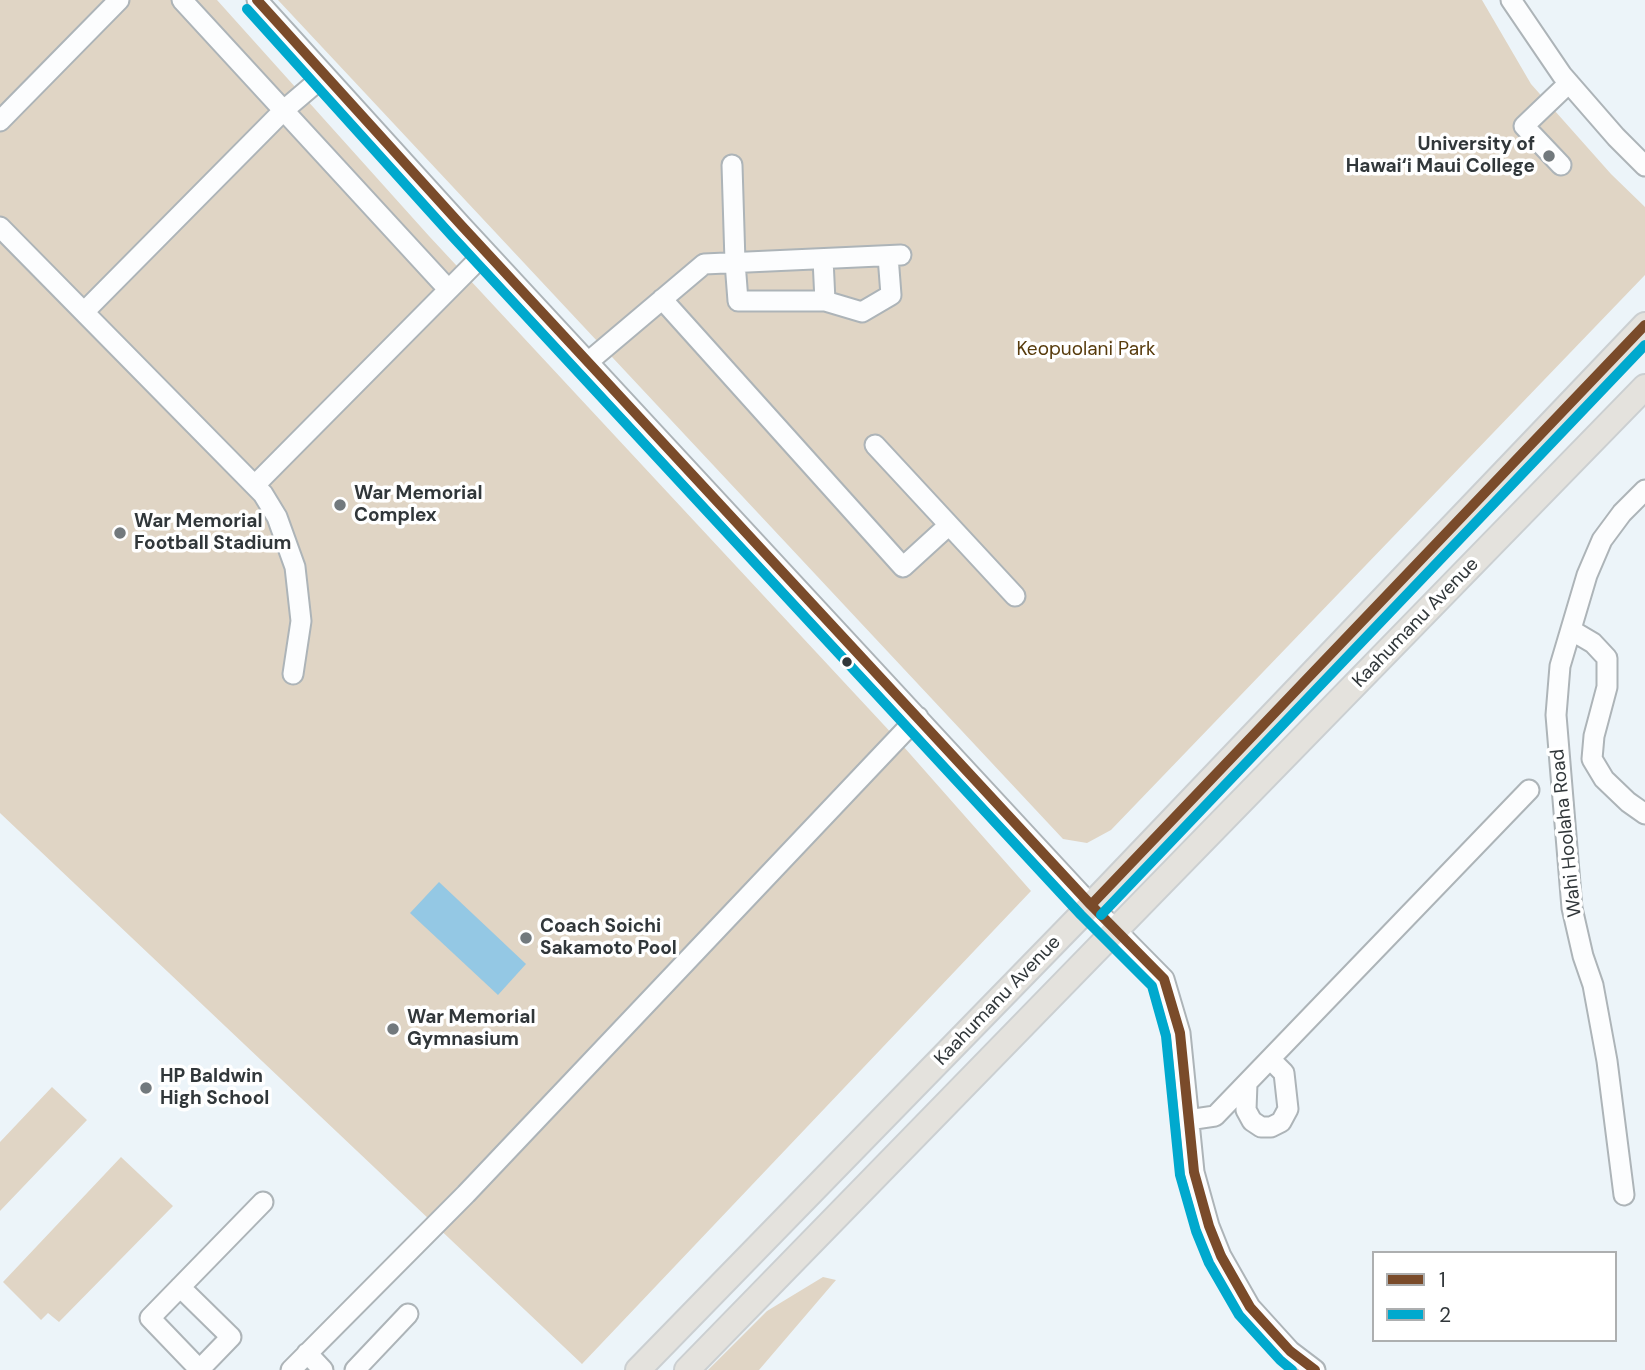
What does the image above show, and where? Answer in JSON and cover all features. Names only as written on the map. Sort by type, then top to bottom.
[{"type":"main road","name":"Kaahumanu Avenue","points":[[638,1370],[1091,905],[1645,325]]},
{"type":"main road","name":"Kaahumanu Avenue","points":[[687,1370],[1645,387]]},
{"type":"street","points":[[0,121],[119,0]]},
{"type":"street","points":[[182,0],[447,289]]},
{"type":"street","points":[[257,0],[486,253],[1091,905],[1156,968],[1169,991],[1180,1033],[1194,1172],[1209,1226],[1221,1256],[1250,1307],[1290,1351],[1315,1370]]},
{"type":"street","points":[[1511,0],[1569,83],[1645,166]]},
{"type":"street","points":[[84,312],[284,110],[324,76]]},
{"type":"street","points":[[1561,165],[1524,126],[1569,83]]},
{"type":"street","points":[[588,362],[704,264],[734,262],[823,258],[895,256],[891,295],[862,312],[825,301],[738,301],[734,262],[732,165]]},
{"type":"street","points":[[0,227],[255,485],[277,517],[295,568],[301,621],[293,674]]},
{"type":"street","points":[[255,485],[447,289],[486,253]]},
{"type":"street","points":[[823,258],[825,301]]},
{"type":"street","points":[[662,299],[903,567],[949,525]]},
{"type":"street","points":[[875,445],[1015,596]]},
{"type":"street","name":"Wahi Hoolaha Road","points":[[1623,1195],[1593,985],[1572,908],[1556,715],[1560,666],[1587,575],[1602,540],[1622,513],[1645,490]]},
{"type":"street","points":[[1571,630],[1593,643],[1607,658],[1607,687],[1594,736],[1592,759],[1604,779],[1645,814]]},
{"type":"street","points":[[291,1370],[475,1185],[918,717]]},
{"type":"street","points":[[1188,1119],[1215,1116],[1529,790]]},
{"type":"street","points":[[1247,1083],[1246,1110],[1252,1121],[1261,1127],[1271,1127],[1282,1122],[1288,1109],[1283,1073],[1270,1059]]},
{"type":"street","points":[[180,1287],[231,1337],[199,1369],[150,1318],[180,1287],[263,1202]]},
{"type":"street","points":[[355,1370],[408,1314]]},
{"type":"street","points":[[307,1353],[323,1370]]},
{"type":"green space","name":"War Memorial Complex","points":[[0,0],[217,0],[429,236],[896,738],[1031,891],[582,1364],[0,813]]},
{"type":"green space","name":"Keopuolani Park","points":[[278,0],[1482,0],[1531,84],[1611,174],[1645,207],[1645,275],[1111,830],[1087,843],[1063,839]]},
{"type":"green space","points":[[52,1087],[87,1120],[0,1211],[0,1142]]},
{"type":"green space","points":[[121,1157],[173,1206],[59,1322],[48,1313],[41,1320],[3,1282]]},
{"type":"green space","points":[[823,1277],[836,1280],[759,1370],[708,1370],[767,1311]]},
{"type":"water","points":[[439,882],[526,964],[498,995],[410,913]]},
{"type":"transit line","name":"1","points":[[257,0],[461,225],[1091,905],[1164,979],[1180,1033],[1194,1172],[1209,1226],[1221,1256],[1250,1307],[1290,1351],[1315,1370]]},
{"type":"transit line","name":"2","points":[[247,9],[451,235],[1081,915],[1152,986],[1166,1036],[1180,1175],[1196,1231],[1209,1263],[1239,1315],[1292,1370]]},
{"type":"transit line","name":"1","points":[[1091,905],[1645,325]]},
{"type":"transit line","name":"2","points":[[1101,915],[1645,345]]},
{"type":"place","name":"University of Hawai‘i Maui College","points":[[1549,156]]},
{"type":"place","name":"War Memorial Complex","points":[[340,505]]},
{"type":"place","name":"War Memorial Football Stadium","points":[[120,533]]},
{"type":"place","name":"Coach Soichi Sakamoto Pool","points":[[526,938]]},
{"type":"place","name":"War Memorial Gymnasium","points":[[393,1029]]},
{"type":"place","name":"HP Baldwin High School","points":[[146,1088]]}]
